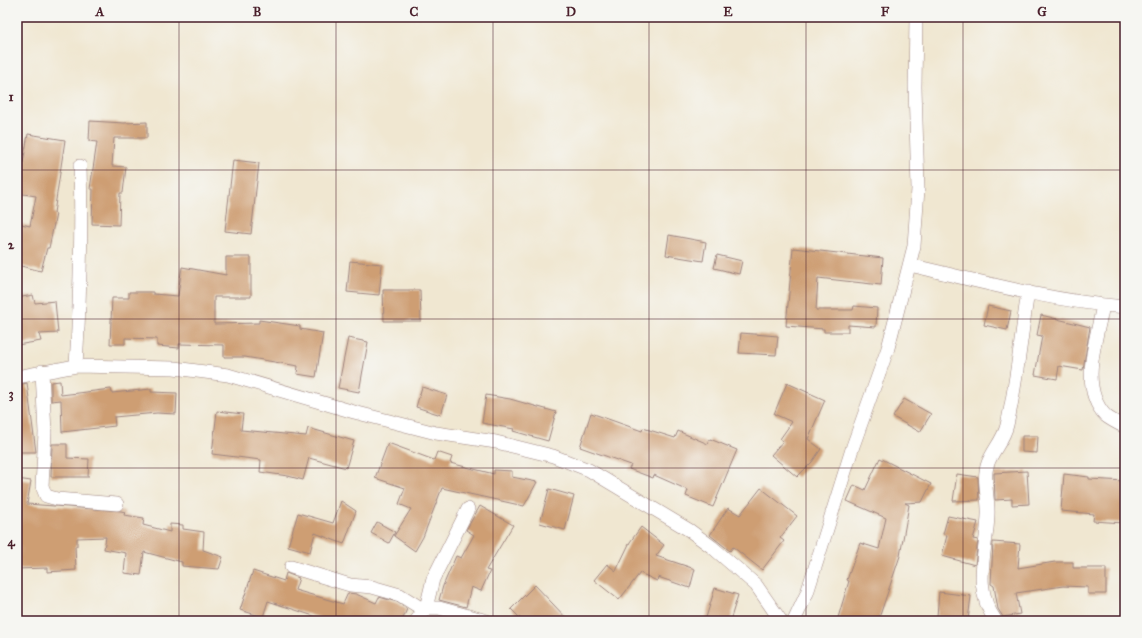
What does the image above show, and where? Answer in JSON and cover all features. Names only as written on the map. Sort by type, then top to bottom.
[{"type":"street","points":[[794,621],[807,593],[853,446],[888,348],[914,246],[918,189],[915,87],[916,17]]},
{"type":"street","points":[[76,366],[82,231],[80,166]]},
{"type":"street","points":[[910,265],[1028,292],[1103,305],[1125,307]]},
{"type":"street","points":[[996,621],[989,612],[983,590],[981,567],[988,515],[986,474],[988,463],[1007,426],[1028,292]]},
{"type":"street","points":[[1103,305],[1092,362],[1090,382],[1092,393],[1106,416],[1125,427]]},
{"type":"street","points":[[17,377],[42,371],[76,366],[174,368],[228,375],[354,412],[436,433],[517,446],[570,462],[609,481],[689,530],[712,547],[756,585],[781,621]]},
{"type":"street","points":[[42,371],[46,433],[42,486],[46,496],[58,499],[117,504]]},
{"type":"street","points":[[416,621],[425,609],[433,579],[468,509]]},
{"type":"street","points":[[291,567],[350,585],[372,587],[400,595],[425,609],[439,608],[487,621]]},
{"type":"building","points":[[90,121],[124,123],[147,122],[147,138],[114,138],[112,166],[126,167],[123,193],[120,193],[119,225],[92,224],[93,189],[90,189],[97,142],[89,141]]},
{"type":"building","points":[[28,134],[65,140],[54,213],[56,214],[49,248],[47,248],[41,271],[17,265],[17,223],[30,226],[36,196],[17,193],[21,162],[23,163]]},
{"type":"building","points":[[233,160],[259,163],[251,234],[225,231]]},
{"type":"building","points":[[669,235],[706,242],[703,261],[666,255]]},
{"type":"building","points":[[793,248],[883,258],[881,285],[818,278],[816,310],[853,310],[854,306],[877,308],[876,327],[848,325],[848,332],[824,332],[824,329],[786,326]]},
{"type":"building","points":[[717,255],[742,261],[739,274],[714,268]]},
{"type":"building","points":[[226,257],[251,257],[251,297],[214,297],[214,324],[259,323],[259,320],[300,326],[300,329],[323,333],[316,377],[297,374],[298,366],[245,357],[224,357],[224,345],[179,344],[179,348],[157,346],[157,339],[125,338],[125,344],[110,344],[112,298],[129,298],[129,292],[153,292],[153,294],[178,296],[182,267],[226,275]]},
{"type":"building","points":[[350,261],[382,264],[379,295],[347,292]]},
{"type":"building","points":[[383,290],[420,290],[421,321],[384,321]]},
{"type":"building","points":[[33,295],[35,303],[55,301],[58,333],[39,334],[41,341],[17,345],[17,298]]},
{"type":"building","points":[[988,306],[1011,311],[1007,330],[984,325]]},
{"type":"building","points":[[1041,315],[1090,327],[1083,370],[1059,366],[1057,379],[1035,375],[1042,336],[1037,335]]},
{"type":"building","points":[[741,333],[778,336],[776,355],[739,353]]},
{"type":"building","points":[[348,338],[368,342],[359,392],[338,388]]},
{"type":"building","points":[[60,381],[61,395],[111,389],[112,393],[151,389],[151,392],[177,393],[176,414],[157,413],[114,417],[115,426],[62,432],[61,400],[51,401],[51,382]]},
{"type":"building","points":[[27,383],[36,452],[17,452],[17,385]]},
{"type":"building","points":[[787,383],[825,400],[808,439],[821,449],[812,462],[797,477],[771,455],[783,441],[780,439],[792,422],[774,414]]},
{"type":"building","points":[[422,387],[447,395],[441,415],[416,407]]},
{"type":"building","points":[[486,395],[510,399],[556,412],[548,441],[513,431],[514,429],[482,423]]},
{"type":"building","points":[[904,399],[931,414],[920,432],[893,417]]},
{"type":"building","points":[[217,411],[243,414],[241,430],[306,436],[308,428],[354,441],[346,468],[309,458],[303,480],[260,472],[261,460],[212,454]]},
{"type":"building","points":[[591,413],[642,431],[643,428],[675,438],[678,431],[708,444],[710,439],[737,450],[713,507],[686,496],[688,490],[654,475],[653,478],[629,469],[631,465],[580,447]]},
{"type":"building","points":[[1022,436],[1038,436],[1037,453],[1022,452]]},
{"type":"building","points":[[388,443],[434,460],[437,452],[452,457],[450,463],[494,474],[494,470],[512,471],[512,477],[537,482],[524,506],[442,488],[423,537],[415,551],[394,536],[411,509],[399,504],[405,488],[375,478]]},
{"type":"building","points":[[52,444],[67,444],[67,458],[89,459],[88,477],[51,477]]},
{"type":"building","points":[[880,458],[931,484],[922,502],[905,503],[909,505],[900,556],[878,621],[837,621],[849,581],[847,580],[860,543],[879,549],[886,518],[847,501],[854,485],[865,490]]},
{"type":"building","points":[[1027,471],[1029,504],[1012,505],[1012,499],[995,500],[994,473]]},
{"type":"building","points":[[957,474],[978,477],[979,500],[953,501]]},
{"type":"building","points":[[1064,474],[1089,477],[1089,479],[1125,481],[1124,523],[1093,521],[1094,514],[1061,511]]},
{"type":"building","points":[[17,479],[31,481],[27,504],[121,511],[125,512],[124,515],[144,518],[143,525],[170,532],[170,524],[183,525],[183,529],[204,532],[203,550],[223,557],[219,569],[182,566],[182,562],[144,552],[141,575],[124,573],[126,553],[104,549],[106,537],[77,538],[77,546],[75,546],[76,570],[47,572],[47,568],[17,569]]},
{"type":"building","points":[[761,488],[797,516],[780,538],[784,541],[762,570],[733,547],[730,551],[710,535],[728,508],[740,515]]},
{"type":"building","points":[[549,489],[574,496],[565,530],[540,523]]},
{"type":"building","points":[[341,501],[356,511],[344,544],[315,533],[310,552],[288,546],[298,513],[333,523]]},
{"type":"building","points":[[480,506],[513,525],[486,570],[490,571],[481,591],[471,587],[466,607],[439,600],[443,586],[456,556],[461,558],[474,535],[466,530]]},
{"type":"building","points":[[948,516],[978,522],[973,539],[978,540],[975,565],[942,556],[947,535],[943,534]]},
{"type":"building","points":[[377,522],[395,532],[389,543],[371,533]]},
{"type":"building","points":[[641,527],[664,545],[656,556],[695,569],[690,588],[658,577],[657,581],[640,573],[619,600],[594,580],[607,564],[616,571],[630,542]]},
{"type":"building","points":[[993,542],[1020,544],[1018,568],[1055,562],[1073,562],[1073,568],[1106,568],[1106,594],[1088,594],[1088,587],[1063,586],[1016,593],[1020,614],[1003,617],[998,609],[994,586],[991,584]]},
{"type":"building","points":[[253,571],[284,581],[286,573],[299,578],[295,590],[343,604],[348,593],[356,594],[376,603],[379,597],[397,602],[407,609],[402,621],[329,621],[268,601],[263,617],[240,610]]},
{"type":"building","points":[[535,585],[569,621],[523,621],[511,609]]},
{"type":"building","points":[[715,588],[738,595],[730,621],[705,621]]},
{"type":"building","points":[[939,592],[971,596],[968,620],[937,616]]}]
